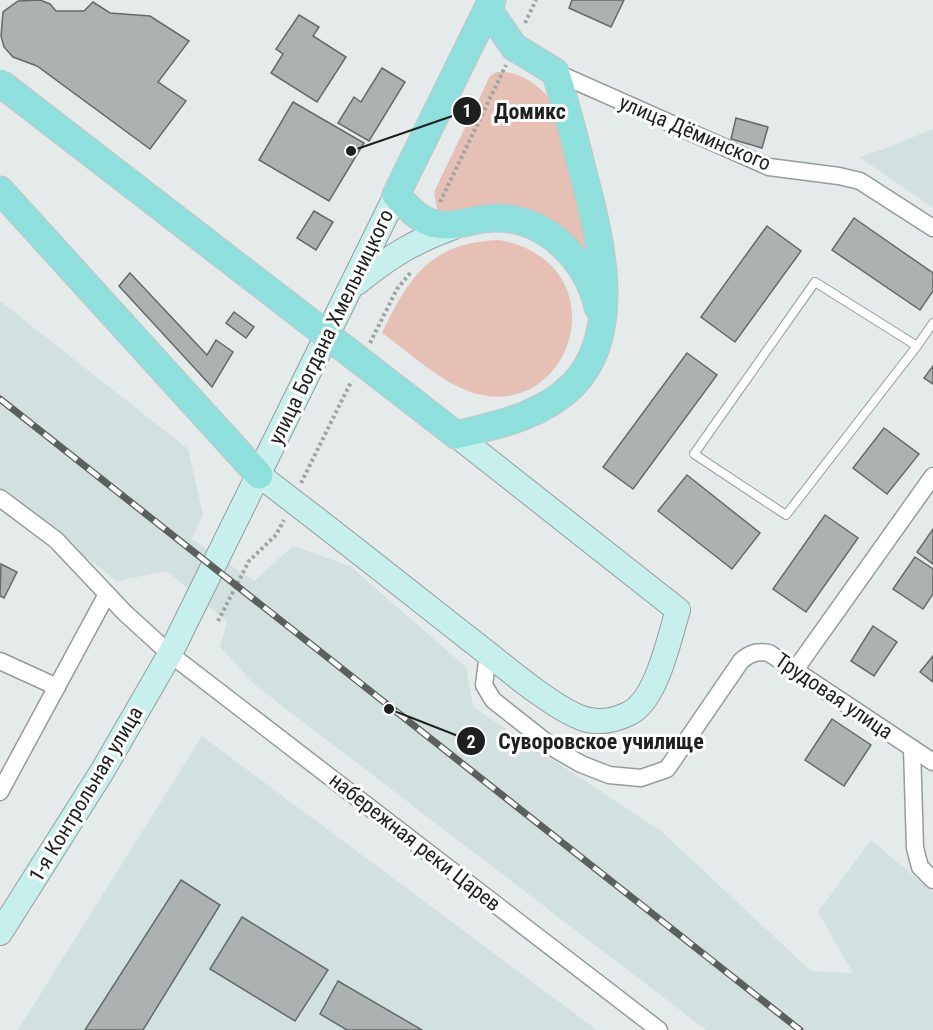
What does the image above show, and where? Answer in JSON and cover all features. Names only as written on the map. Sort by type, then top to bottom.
[{"type":"main road","points":[[456,435],[520,419],[548,405],[572,386],[586,369],[596,350],[601,328],[603,264],[597,226],[555,72],[514,47],[490,4]]},
{"type":"main road","name":"улица Богдана Хмельницкого","points":[[170,654],[490,4]]},
{"type":"main road","points":[[0,83],[411,399],[678,610],[660,666],[648,693],[630,714],[613,720],[594,721],[565,710],[488,654],[259,475],[166,376],[0,190]]},
{"type":"main road","points":[[396,195],[413,213],[444,225]]},
{"type":"main road","points":[[350,288],[390,256],[444,225],[496,218],[518,220],[540,228],[560,242],[589,281],[598,304],[601,328]]},
{"type":"main road","name":"1-я Контрольная улица","points":[[0,933],[103,770],[170,654]]},
{"type":"street","name":"улица Дёминского","points":[[555,72],[770,167],[839,176],[860,182],[933,228]]},
{"type":"street","points":[[795,670],[933,476]]},
{"type":"street","name":"набережная реки Царев","points":[[0,498],[56,540],[107,594],[170,654],[659,1030]]},
{"type":"street","points":[[0,792],[107,594]]},
{"type":"street","name":"Трудовая улица","points":[[488,654],[484,685],[493,700],[555,749],[581,764],[624,777],[641,778],[667,769],[746,656],[754,652],[769,653],[933,762]]},
{"type":"street","points":[[0,661],[57,687]]},
{"type":"street","points":[[912,748],[915,848],[921,867],[933,880]]},
{"type":"lane","points":[[917,346],[815,282],[694,454],[786,515],[917,346],[933,323]]},
{"type":"path","points":[[444,225],[437,209],[536,0]]},
{"type":"path","points":[[366,350],[397,289],[413,269]]},
{"type":"path","points":[[218,621],[249,561],[276,536],[356,371]]},
{"type":"shaded area","points":[[497,72],[505,72],[526,79],[550,99],[591,252],[584,254],[550,221],[525,208],[494,204],[452,212],[437,209],[434,192],[490,76]]},
{"type":"shaded area","points":[[933,129],[933,208],[859,157],[884,149]]},
{"type":"shaded area","points":[[500,240],[537,254],[560,277],[571,305],[570,334],[560,361],[541,382],[514,395],[482,395],[442,378],[382,333],[402,295],[426,266],[440,255],[457,247]]},
{"type":"shaded area","points":[[0,301],[188,449],[203,514],[192,539],[254,581],[293,546],[350,566],[466,667],[473,707],[661,831],[811,971],[853,973],[818,912],[871,840],[933,892],[933,1030],[706,1030],[255,685],[220,647],[227,622],[167,571],[117,581],[0,492]]},
{"type":"shaded area","points":[[202,736],[597,1030],[18,1030]]},
{"type":"building","points":[[40,0],[50,4],[56,11],[84,11],[93,2],[110,13],[150,16],[189,41],[158,82],[186,101],[150,149],[37,66],[13,57],[4,47],[1,36],[3,12],[18,1]]},
{"type":"building","points":[[572,0],[624,0],[611,27],[569,8]]},
{"type":"building","points":[[299,15],[319,27],[313,36],[346,57],[317,102],[271,73],[283,54],[276,49]]},
{"type":"building","points":[[382,68],[405,82],[369,141],[338,123],[354,97],[361,102]]},
{"type":"building","points":[[293,102],[364,143],[329,201],[259,160]]},
{"type":"building","points":[[736,118],[768,127],[762,148],[731,139]]},
{"type":"building","points":[[314,211],[333,222],[316,250],[297,238]]},
{"type":"building","points":[[854,218],[933,273],[933,291],[920,310],[832,250]]},
{"type":"building","points":[[767,226],[801,251],[735,342],[701,317]]},
{"type":"building","points":[[130,273],[207,355],[216,340],[233,352],[212,387],[119,286]]},
{"type":"building","points":[[234,312],[254,327],[246,338],[226,323]]},
{"type":"building","points":[[687,353],[717,375],[633,489],[603,467]]},
{"type":"building","points":[[933,366],[933,384],[924,378]]},
{"type":"building","points":[[884,428],[919,454],[887,494],[853,468]]},
{"type":"building","points":[[687,475],[760,533],[732,569],[658,511]]},
{"type":"building","points":[[825,515],[858,538],[806,612],[773,589]]},
{"type":"building","points":[[933,529],[933,564],[917,552]]},
{"type":"building","points":[[915,557],[933,569],[933,594],[923,609],[893,589]]},
{"type":"building","points":[[1,564],[17,572],[4,598],[0,596]]},
{"type":"building","points":[[873,626],[897,642],[874,676],[851,661]]},
{"type":"building","points":[[933,656],[933,682],[920,672]]},
{"type":"building","points":[[832,719],[871,745],[844,786],[805,760]]},
{"type":"building","points":[[181,880],[220,905],[143,1030],[85,1030]]},
{"type":"building","points":[[242,917],[328,970],[295,1021],[210,969]]},
{"type":"building","points":[[338,981],[422,1030],[347,1030],[320,1014]]},
{"type":"railway","points":[[0,399],[800,1030]]},
{"type":"place","name":"Домикс","points":[[351,151]]},
{"type":"place","name":"Суворовское училище","points":[[389,709]]}]
